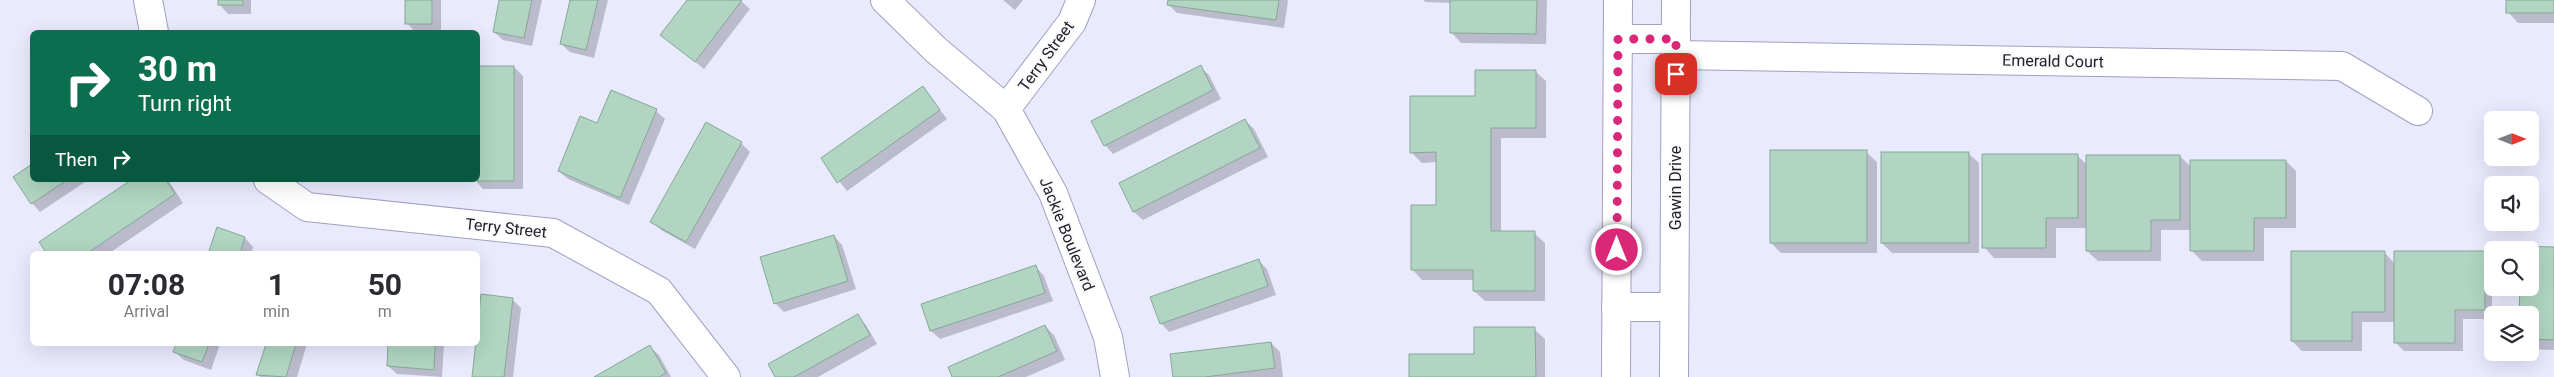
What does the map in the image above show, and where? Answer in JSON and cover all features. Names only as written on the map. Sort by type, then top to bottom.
[{"type":"street","points":[[148,0],[154,30]]},
{"type":"street","name":"Jackie Boulevard","points":[[885,0],[936,50],[1006,109],[1053,192],[1108,337],[1115,377]]},
{"type":"street","name":"Terry Street","points":[[1006,109],[1072,22],[1081,0]]},
{"type":"street","points":[[1616,377],[1618,0]]},
{"type":"street","name":"Gawin Drive","points":[[1674,377],[1676,0]]},
{"type":"street","name":"Emerald Court","points":[[1618,39],[1676,47],[2342,66],[2418,111]]},
{"type":"street","name":"Terry Street","points":[[271,182],[307,207],[554,233],[659,291],[726,377]]},
{"type":"street","points":[[1616,307],[1674,307]]},
{"type":"building","points":[[218,0],[243,0],[243,5],[218,5]]},
{"type":"building","points":[[405,0],[432,0],[432,24],[405,24]]},
{"type":"building","points":[[499,0],[532,0],[524,38],[493,32]]},
{"type":"building","points":[[570,0],[598,0],[586,50],[560,44]]},
{"type":"building","points":[[687,0],[742,0],[695,62],[660,35]]},
{"type":"building","points":[[1168,0],[1279,0],[1276,20],[1167,5]]},
{"type":"building","points":[[1450,0],[1537,0],[1536,34],[1450,33]]},
{"type":"building","points":[[2506,0],[2554,0],[2554,13],[2506,13]]},
{"type":"building","points":[[1201,65],[1213,90],[1104,146],[1091,121]]},
{"type":"building","points":[[480,66],[514,66],[514,181],[480,181]]},
{"type":"building","points":[[1475,70],[1536,70],[1536,128],[1491,128],[1491,231],[1535,231],[1535,291],[1473,291],[1473,270],[1411,270],[1411,205],[1436,205],[1436,152],[1410,153],[1410,96],[1475,96]]},
{"type":"building","points":[[923,86],[940,110],[837,183],[821,158]]},
{"type":"building","points":[[611,90],[657,109],[620,198],[558,171],[580,116],[597,123]]},
{"type":"building","points":[[1245,119],[1260,148],[1133,212],[1119,183]]},
{"type":"building","points":[[706,122],[742,142],[686,242],[650,222]]},
{"type":"building","points":[[1770,150],[1867,150],[1867,243],[1770,243]]},
{"type":"building","points":[[1881,152],[1969,152],[1969,243],[1881,243]]},
{"type":"building","points":[[1982,154],[2078,154],[2078,218],[2046,218],[2046,248],[1982,248]]},
{"type":"building","points":[[2086,155],[2180,155],[2180,220],[2151,220],[2151,251],[2086,251]]},
{"type":"building","points":[[2190,160],[2286,160],[2286,218],[2254,218],[2254,251],[2190,251]]},
{"type":"building","points":[[30,165],[30,182],[64,182],[31,204],[13,177]]},
{"type":"building","points":[[128,182],[167,182],[175,194],[90,251],[45,251],[39,242]]},
{"type":"building","points":[[217,227],[245,237],[241,251],[209,251]]},
{"type":"building","points":[[834,235],[848,281],[774,304],[760,257]]},
{"type":"building","points":[[2539,247],[2554,247],[2554,340],[2539,339],[2539,306],[2519,306],[2520,296],[2539,296]]},
{"type":"building","points":[[2291,251],[2385,251],[2385,312],[2352,312],[2352,341],[2291,341]]},
{"type":"building","points":[[2394,251],[2484,251],[2484,310],[2455,310],[2455,343],[2394,343]]},
{"type":"building","points":[[1259,259],[1268,286],[1160,324],[1150,297]]},
{"type":"building","points":[[1036,265],[1045,293],[930,331],[921,304]]},
{"type":"building","points":[[481,294],[513,298],[504,377],[472,377],[475,346],[480,346]]},
{"type":"building","points":[[858,314],[870,335],[794,377],[775,377],[768,364]]},
{"type":"building","points":[[1045,325],[1057,351],[998,377],[952,377],[948,367]]},
{"type":"building","points":[[1474,327],[1535,327],[1536,377],[1409,377],[1409,354],[1474,354]]},
{"type":"building","points":[[1271,342],[1275,368],[1205,377],[1173,377],[1170,354]]},
{"type":"building","points":[[650,345],[666,373],[659,377],[594,377]]},
{"type":"building","points":[[175,346],[208,346],[202,362],[173,352]]},
{"type":"building","points":[[265,346],[295,346],[286,377],[256,375]]},
{"type":"building","points":[[388,346],[435,346],[434,370],[387,366]]},
{"type":"route","points":[[1617,250],[1618,39],[1676,39],[1676,74]]}]
